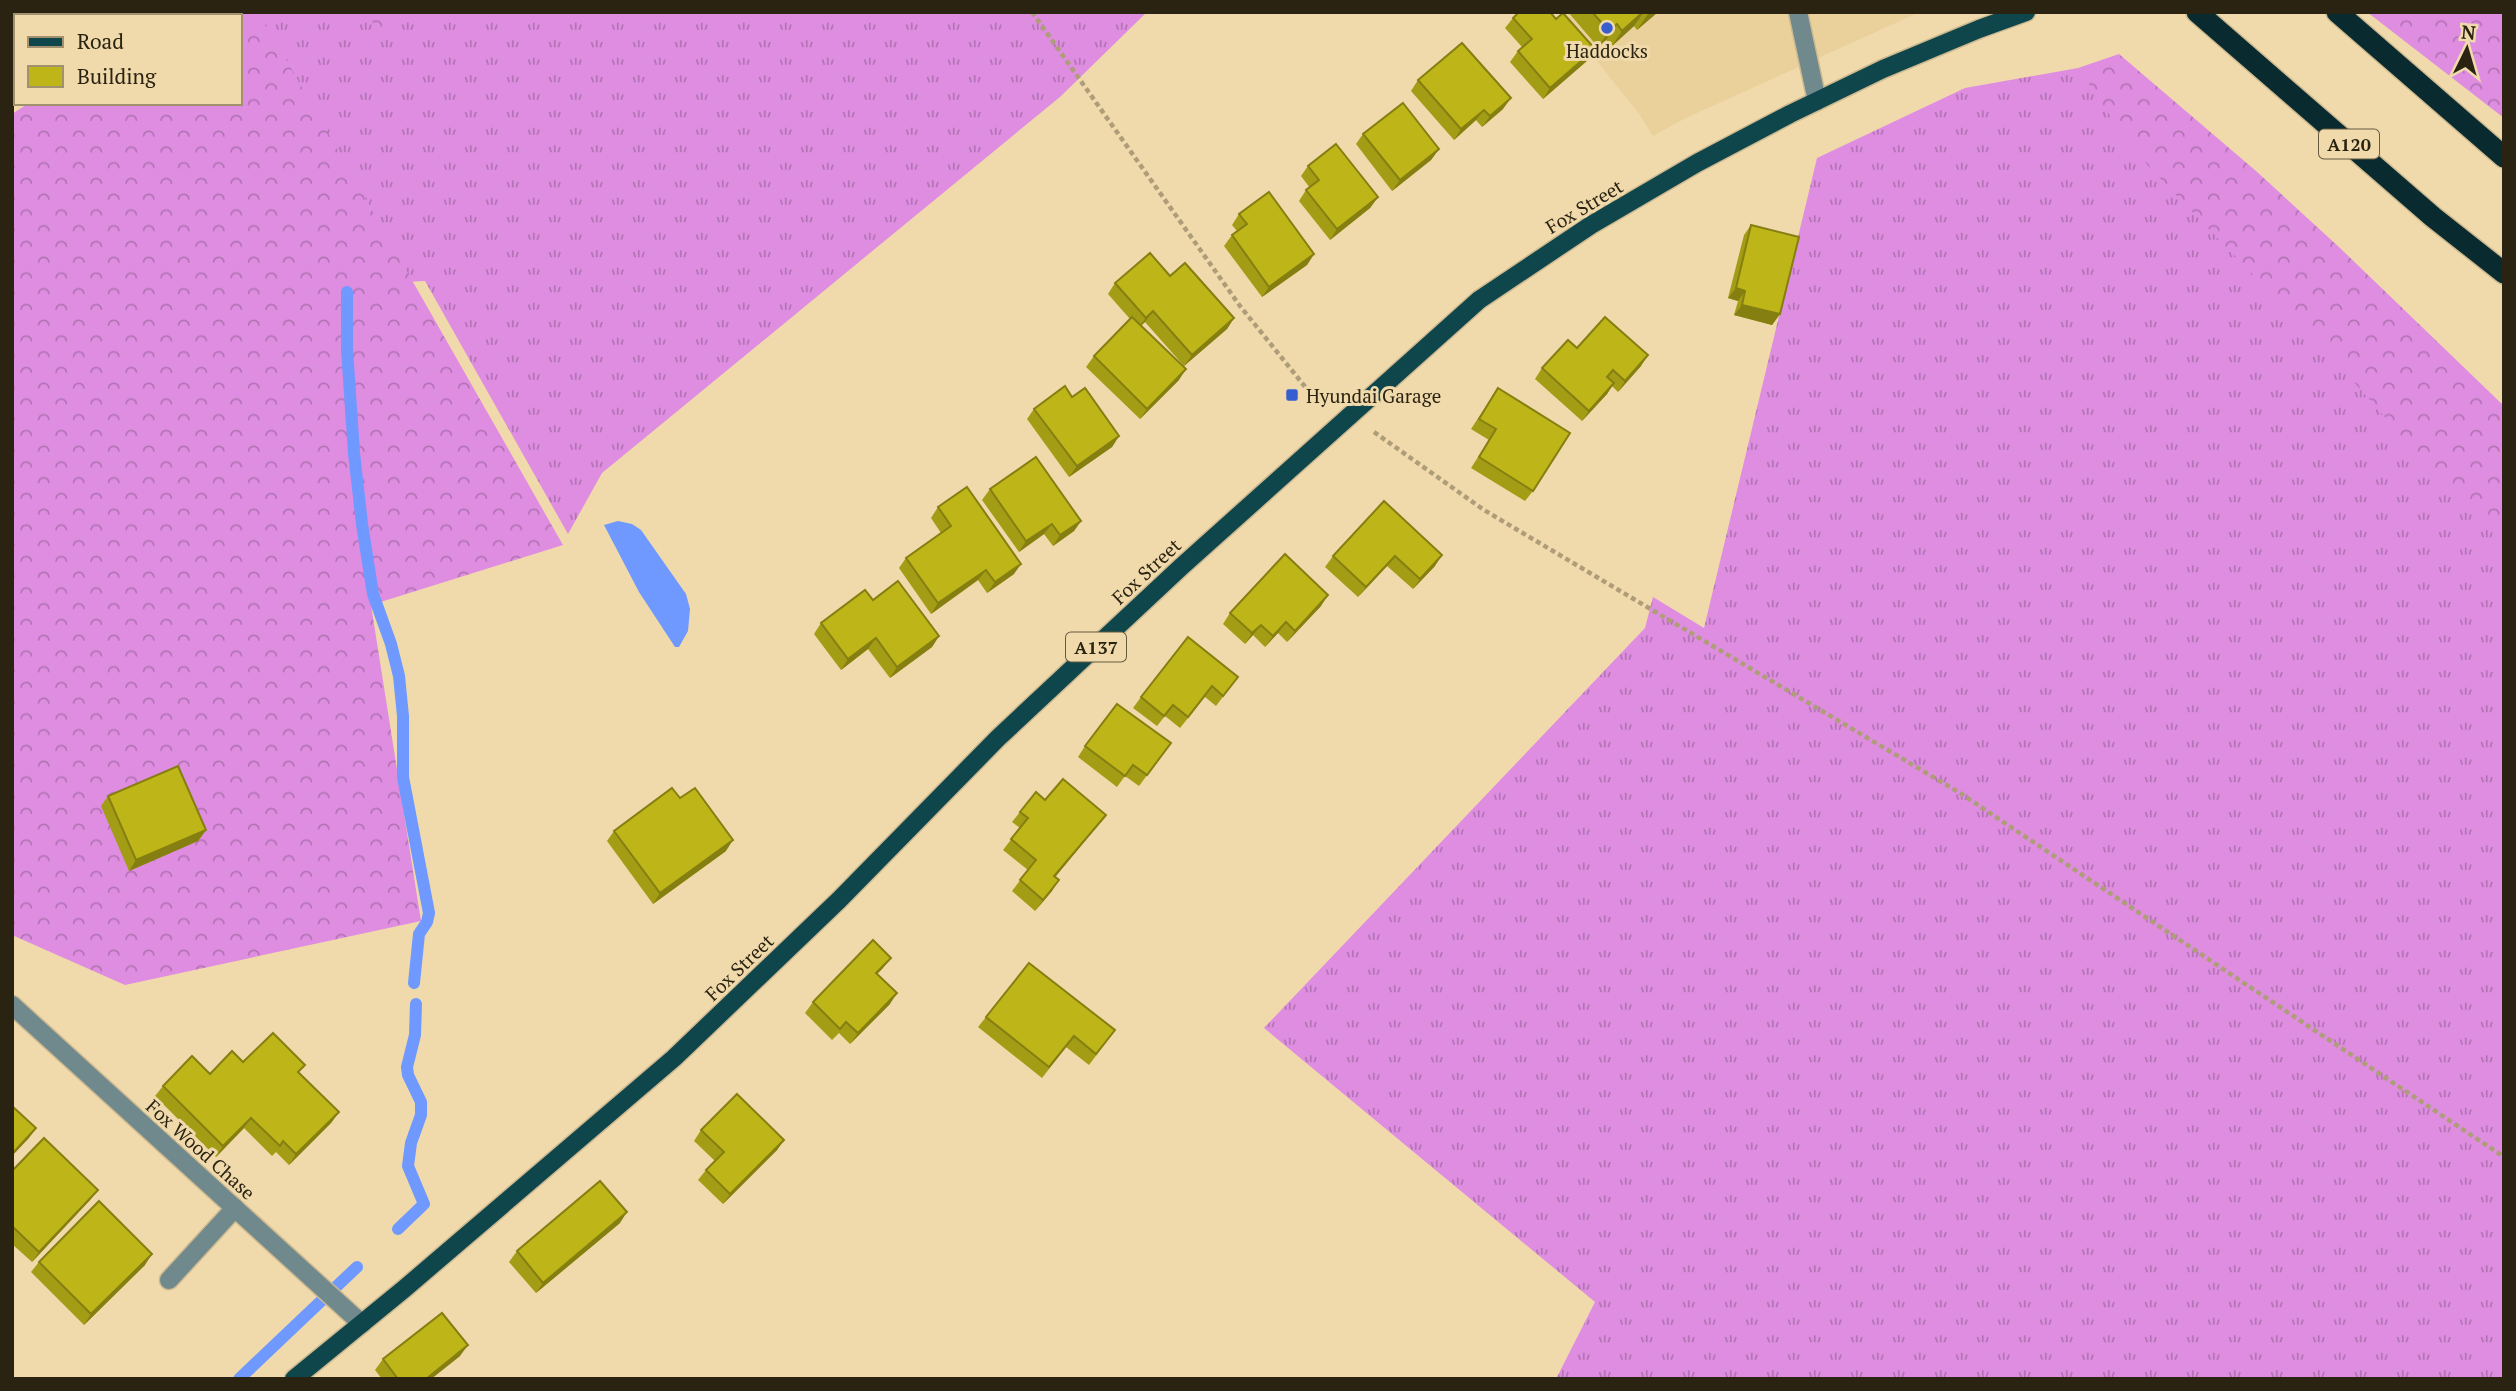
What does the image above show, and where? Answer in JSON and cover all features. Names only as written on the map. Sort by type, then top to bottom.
[{"type":"highway","name":"A120","points":[[2197,12],[2433,217],[2504,273]]},
{"type":"highway","points":[[2337,12],[2504,158]]},
{"type":"main road","name":"Fox Street","points":[[294,1379],[674,1058],[839,900],[998,738],[1171,576],[1479,300],[1553,248],[1697,163],[1884,69],[2026,12]]},
{"type":"street","points":[[1798,12],[1817,101]]},
{"type":"street","name":"Fox Wood Chase","points":[[12,1005],[362,1324]]},
{"type":"street","points":[[169,1280],[235,1208]]},
{"type":"path","points":[[1032,12],[1240,306],[1343,420],[1484,510],[1960,793],[2504,1157]]},
{"type":"shaded area","name":"Haddocks","points":[[1557,12],[1920,12],[1686,118],[1653,136],[1637,111]]},
{"type":"green space","points":[[12,12],[153,12],[14,14],[12,105]]},
{"type":"green space","points":[[156,12],[259,12],[563,545],[371,605],[421,921],[125,985],[12,935],[12,114],[26,105],[242,105],[242,14]]},
{"type":"green space","points":[[165,12],[1147,12],[1060,97],[602,473],[568,534],[425,281],[340,285],[241,105],[242,14]]},
{"type":"green space","points":[[367,12],[414,12],[380,36]]},
{"type":"green space","points":[[2367,12],[2504,12],[2504,118]]},
{"type":"green space","points":[[2119,54],[2256,171],[2504,406],[2504,545],[2437,476],[2323,347],[2149,167],[2117,126],[2078,68]]},
{"type":"green space","points":[[2078,68],[2504,543],[2504,1379],[1556,1379],[1595,1302],[1264,1028],[1645,628],[1653,597],[1704,628],[1817,158],[1965,88]]},
{"type":"water","points":[[618,521],[632,524],[641,530],[686,594],[690,609],[688,631],[679,647],[675,647],[639,592],[604,525]]},
{"type":"building","points":[[1519,12],[1550,12],[1556,19],[1563,13],[1595,49],[1550,88],[1518,51],[1532,39],[1513,18]]},
{"type":"building","points":[[1592,12],[1643,12],[1622,31],[1617,24],[1609,31]]},
{"type":"building","points":[[1462,43],[1511,98],[1490,116],[1484,110],[1461,129],[1418,80]]},
{"type":"building","points":[[1403,103],[1439,149],[1400,180],[1363,134]]},
{"type":"building","points":[[1336,144],[1378,197],[1337,229],[1306,190],[1319,180],[1308,166]]},
{"type":"building","points":[[1269,192],[1314,254],[1269,287],[1232,235],[1247,224],[1239,214]]},
{"type":"building","points":[[1751,225],[1799,237],[1780,314],[1742,305],[1745,291],[1736,288]]},
{"type":"building","points":[[1150,253],[1170,276],[1185,263],[1234,318],[1192,355],[1153,311],[1146,318],[1115,283]]},
{"type":"building","points":[[1132,317],[1186,369],[1147,409],[1094,356]]},
{"type":"building","points":[[1605,317],[1648,355],[1625,381],[1613,370],[1607,377],[1614,383],[1589,411],[1542,368],[1568,340],[1577,348]]},
{"type":"building","points":[[1065,386],[1072,397],[1085,388],[1119,436],[1077,466],[1034,409]]},
{"type":"building","points":[[1498,388],[1570,433],[1533,491],[1479,457],[1496,429],[1479,419]]},
{"type":"building","points":[[1036,457],[1081,521],[1060,535],[1052,524],[1026,541],[990,489]]},
{"type":"building","points":[[967,487],[1021,564],[995,582],[986,570],[938,603],[906,558],[951,526],[938,507]]},
{"type":"building","points":[[1384,501],[1442,555],[1420,579],[1395,556],[1366,587],[1333,556]]},
{"type":"building","points":[[1285,554],[1328,595],[1295,631],[1286,622],[1273,636],[1261,625],[1252,633],[1230,613]]},
{"type":"building","points":[[898,581],[939,636],[897,667],[876,638],[848,659],[821,623],[865,590],[873,600]]},
{"type":"building","points":[[1188,637],[1238,677],[1223,696],[1212,686],[1188,717],[1173,705],[1164,716],[1141,697]]},
{"type":"building","points":[[1117,704],[1171,743],[1147,775],[1133,765],[1125,776],[1085,746]]},
{"type":"building","points":[[178,766],[206,830],[136,860],[108,796]]},
{"type":"building","points":[[1063,779],[1106,815],[1054,876],[1059,880],[1043,900],[1020,880],[1036,860],[1011,839],[1028,818],[1020,812],[1036,792],[1045,800]]},
{"type":"building","points":[[672,788],[680,798],[695,788],[733,840],[660,893],[614,831]]},
{"type":"building","points":[[873,940],[891,958],[876,973],[897,993],[858,1033],[846,1022],[840,1029],[813,1002]]},
{"type":"building","points":[[1029,963],[1115,1030],[1096,1054],[1074,1036],[1049,1067],[986,1017]]},
{"type":"building","points":[[273,1033],[305,1065],[298,1072],[339,1112],[296,1154],[283,1141],[280,1146],[251,1118],[223,1146],[163,1086],[192,1056],[210,1074],[232,1051],[243,1062]]},
{"type":"building","points":[[737,1094],[784,1140],[730,1194],[706,1170],[724,1152],[701,1130]]},
{"type":"building","points":[[12,1106],[36,1128],[12,1154]]},
{"type":"building","points":[[44,1138],[98,1190],[39,1252],[12,1226],[12,1171]]},
{"type":"building","points":[[600,1181],[627,1212],[543,1283],[517,1251]]},
{"type":"building","points":[[99,1201],[152,1254],[91,1314],[39,1262]]},
{"type":"building","points":[[442,1313],[468,1345],[426,1379],[398,1379],[383,1359]]},
{"type":"waterway","points":[[347,292],[347,349],[362,524],[373,594],[399,676],[403,716],[403,777],[429,913],[419,934],[414,983]]},
{"type":"waterway","points":[[398,1229],[424,1204],[408,1166],[411,1143],[421,1115],[421,1102],[407,1067],[415,1035],[416,1004]]},
{"type":"waterway","points":[[239,1379],[357,1267]]},
{"type":"place","name":"Haddocks","points":[[1607,28]]},
{"type":"place","name":"Hyundai Garage","points":[[1292,395]]}]
